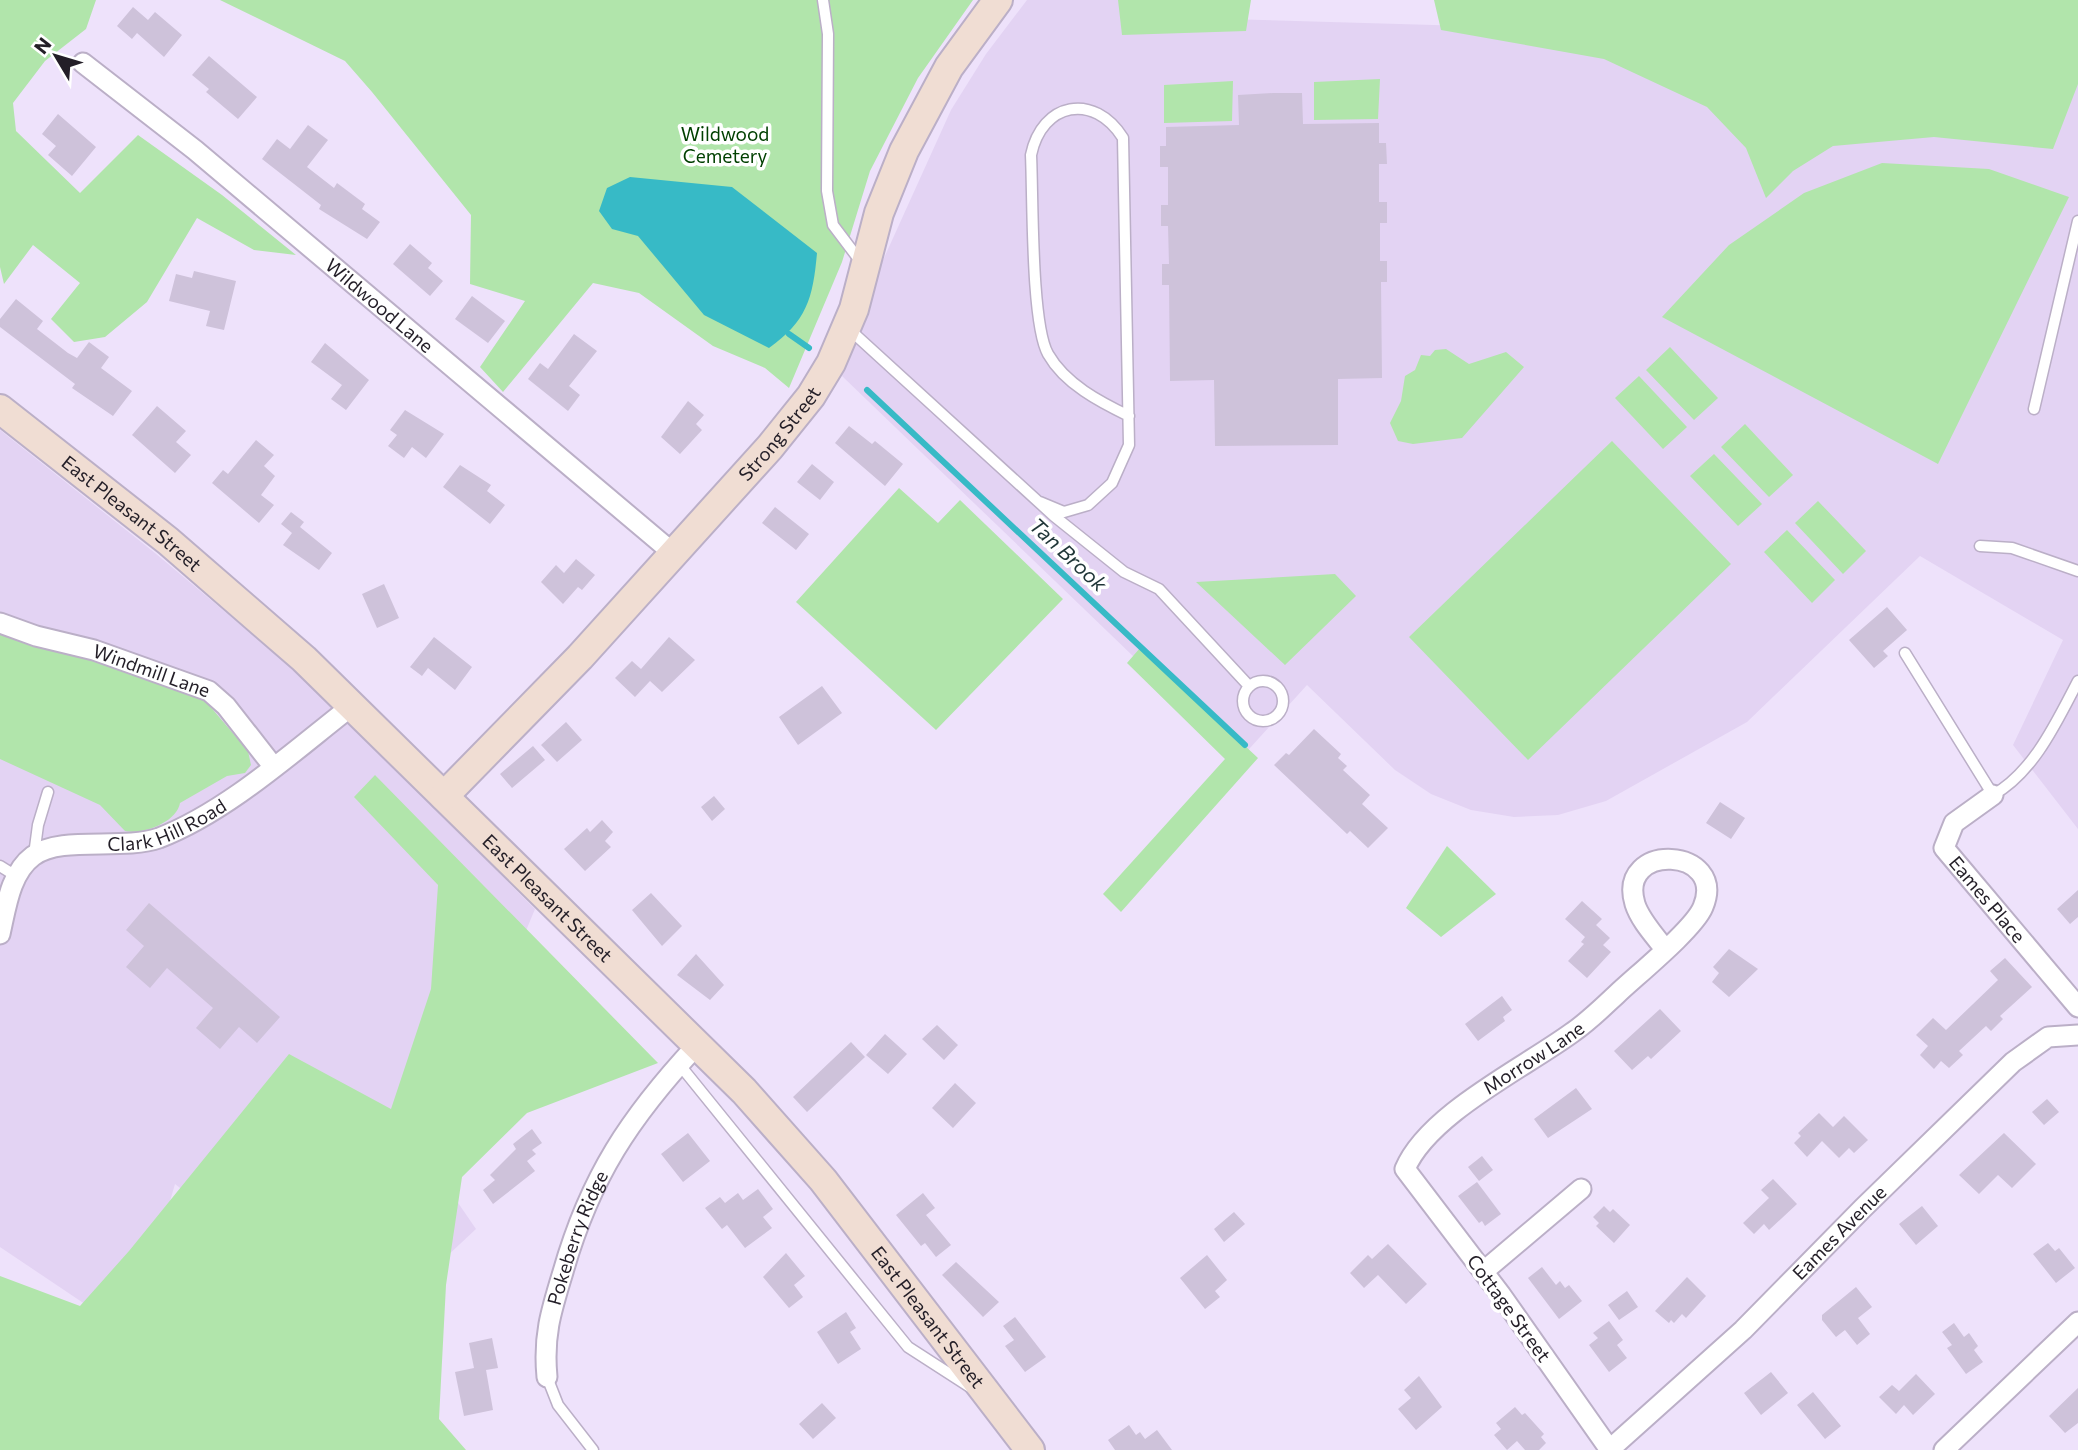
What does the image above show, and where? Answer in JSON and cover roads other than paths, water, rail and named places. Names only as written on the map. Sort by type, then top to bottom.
[{"type":"main road","name":"Strong Street","points":[[444,796],[555,684],[803,408],[831,363],[846,327],[882,203],[914,130],[949,67],[998,0]]},
{"type":"main road","name":"East Pleasant Street","points":[[0,410],[168,541],[260,619],[353,705],[444,796],[688,1054],[744,1091],[823,1180],[1030,1450]]},
{"type":"street","name":"Wildwood Lane","points":[[83,62],[195,150],[673,553]]},
{"type":"street","name":"Windmill Lane","points":[[0,622],[36,636],[94,650],[209,691],[226,706],[273,766]]},
{"type":"street","name":"Clark Hill Road","points":[[34,855],[60,848],[126,845],[157,839],[200,817],[353,705]]},
{"type":"street","name":"Eames Place","points":[[1993,795],[1954,823],[1944,848],[2036,953],[2078,1007]]},
{"type":"street","points":[[0,934],[8,871],[34,855]]},
{"type":"street","name":"Morrow Lane","points":[[1405,1169],[1412,1154],[1436,1127],[1573,1032],[1665,949],[1696,919],[1706,900],[1705,885],[1699,872],[1688,862],[1675,858],[1660,859],[1647,866],[1638,876],[1634,889],[1637,910],[1665,949]]},
{"type":"street","name":"Eames Avenue","points":[[1609,1450],[1743,1330],[2013,1062],[2048,1037],[2078,1035]]},
{"type":"street","name":"Pokeberry Ridge","points":[[547,1377],[544,1345],[552,1309],[586,1201],[606,1161],[648,1099],[688,1054]]},
{"type":"street","name":"Cottage Street","points":[[1405,1169],[1484,1271],[1609,1450]]},
{"type":"street","points":[[1484,1271],[1581,1189]]},
{"type":"street","points":[[1944,1450],[2078,1322]]},
{"type":"lane","points":[[822,0],[828,34],[827,191],[833,225],[864,267]]},
{"type":"lane","points":[[1040,502],[1051,509],[1077,510],[1088,505],[1112,483],[1129,445],[1129,416],[1122,138],[1114,124],[1101,114],[1086,109],[1070,109],[1055,115],[1042,125],[1034,139],[1031,155],[1039,325],[1048,354],[1074,383],[1094,399],[1129,416]]},
{"type":"lane","points":[[2034,409],[2078,221]]},
{"type":"lane","points":[[846,327],[1040,502],[1124,572],[1158,589],[1249,687]]},
{"type":"lane","points":[[1980,546],[2012,548],[2078,572]]},
{"type":"lane","points":[[1905,653],[1993,795],[2016,779],[2026,767],[2055,724],[2078,681]]},
{"type":"lane","points":[[1261,681],[1279,689],[1282,702],[1277,714],[1260,721],[1249,715],[1243,698],[1249,687],[1261,681]]},
{"type":"lane","points":[[34,855],[38,825],[48,792]]},
{"type":"lane","points":[[688,1054],[908,1347],[991,1399]]},
{"type":"lane","name":"Pokeberry Ridge","points":[[547,1377],[558,1405],[593,1450]]},
{"type":"water","points":[[630,177],[732,187],[817,253],[810,296],[792,328],[769,348],[704,315],[638,236],[612,229],[599,211],[607,188]]},
{"type":"waterway","name":"Tan Brook","points":[[789,334],[809,348]]},
{"type":"waterway","name":"Tan Brook","points":[[867,390],[1245,745]]},
{"type":"park label","name":"Wildwood Cemetery","points":[[725,145]]}]
